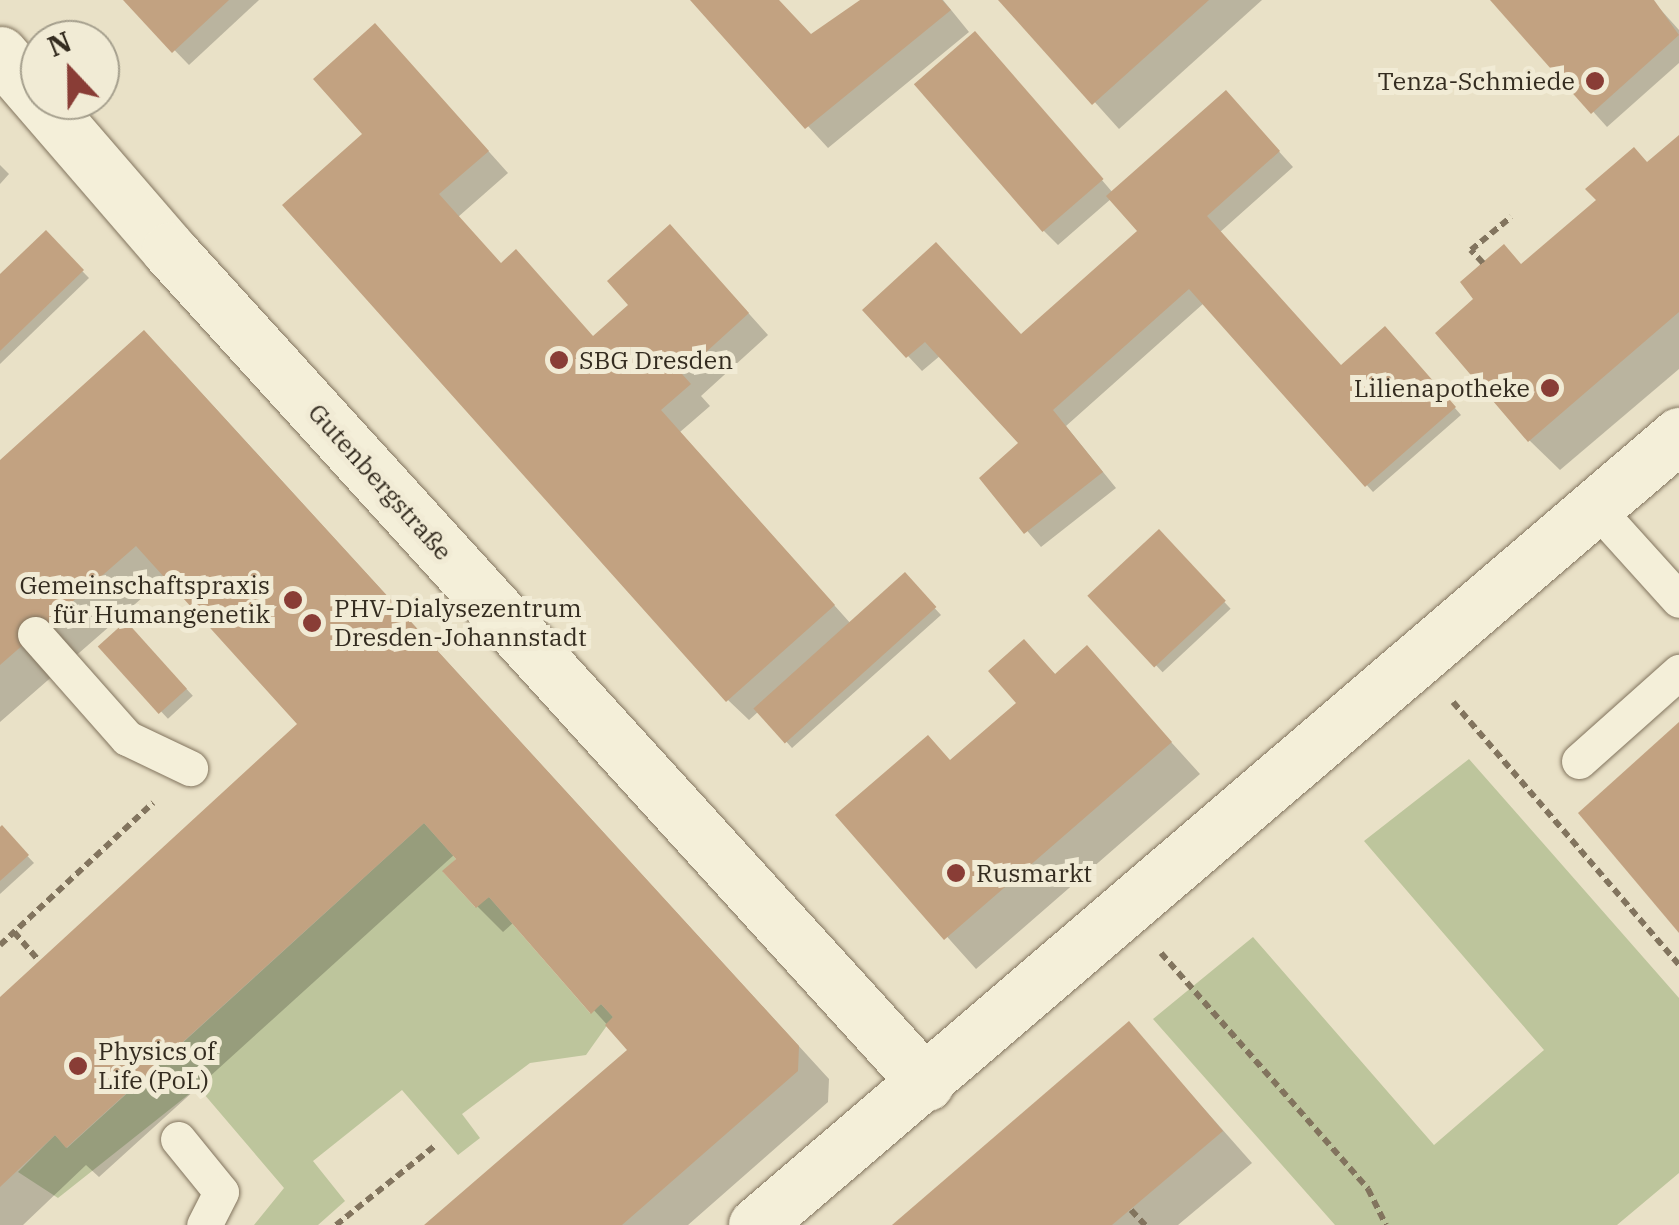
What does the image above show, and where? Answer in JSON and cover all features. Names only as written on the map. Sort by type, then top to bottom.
[{"type":"street","name":"Gutenbergstraße","points":[[0,54],[182,264],[926,1083]]},
{"type":"street","points":[[756,1225],[1679,434]]},
{"type":"lane","points":[[1595,507],[1679,600]]},
{"type":"lane","points":[[35,634],[127,738],[190,768]]},
{"type":"lane","points":[[1579,761],[1679,672]]},
{"type":"lane","points":[[178,1139],[221,1192],[204,1225]]},
{"type":"path","points":[[1483,263],[1471,250],[1511,216]]},
{"type":"path","points":[[1417,660],[1679,965]]},
{"type":"path","points":[[0,945],[190,768]]},
{"type":"path","points":[[1124,912],[1368,1189],[1386,1225]]},
{"type":"path","points":[[14,932],[40,961]]},
{"type":"path","points":[[336,1225],[437,1144]]},
{"type":"path","points":[[1130,1210],[1144,1225]]},
{"type":"green space","points":[[1469,759],[1679,998],[1679,1173],[1617,1225],[1335,1225],[1153,1019],[1253,937],[1434,1145],[1544,1050],[1364,841]]},
{"type":"green space","points":[[424,823],[456,859],[443,872],[475,907],[489,897],[590,1013],[601,1004],[613,1017],[586,1055],[530,1063],[462,1114],[480,1138],[458,1155],[402,1090],[313,1161],[345,1201],[318,1225],[254,1225],[284,1188],[198,1087],[58,1198],[18,1172],[55,1135],[67,1148]]},
{"type":"building","points":[[123,0],[229,0],[172,53]]},
{"type":"building","points":[[690,0],[779,0],[811,34],[860,0],[942,0],[951,10],[805,129]]},
{"type":"building","points":[[998,0],[1209,0],[1092,105]]},
{"type":"building","name":"Tenza-Schmiede","points":[[1490,0],[1654,0],[1679,35],[1591,114]]},
{"type":"building","name":"SBG Dresden","points":[[375,23],[489,151],[439,194],[501,263],[516,249],[593,336],[628,305],[607,281],[670,224],[749,313],[682,374],[691,384],[661,410],[835,605],[726,702],[282,205],[362,134],[313,79]]},
{"type":"building","points":[[975,31],[1104,179],[1042,232],[914,84]]},
{"type":"building","points":[[1226,90],[1280,151],[1207,216],[1341,365],[1385,326],[1456,407],[1365,487],[1189,289],[1053,410],[1103,472],[1024,534],[979,478],[1018,443],[925,342],[906,358],[862,310],[936,242],[1021,334],[1137,231],[1106,196]]},
{"type":"building","points":[[1679,135],[1679,312],[1528,442],[1435,333],[1473,299],[1460,282],[1504,244],[1521,264],[1596,200],[1585,189],[1634,147],[1647,162]]},
{"type":"building","points":[[46,230],[84,270],[0,351],[0,274]]},
{"type":"building","points":[[144,330],[799,1046],[798,1071],[622,1225],[424,1225],[627,1050],[605,1025],[613,1017],[601,1004],[591,1014],[489,897],[476,908],[442,871],[456,859],[424,823],[66,1148],[55,1135],[0,1187],[0,997],[297,724],[136,546],[0,665],[0,460]]},
{"type":"building","points":[[1159,529],[1226,601],[1154,668],[1087,596]]},
{"type":"building","points":[[905,572],[936,607],[785,743],[753,709]]},
{"type":"building","points":[[126,621],[187,689],[159,714],[98,646]]},
{"type":"building","points":[[1024,639],[1055,674],[1087,645],[1172,742],[944,940],[835,815],[928,735],[950,760],[1016,703],[988,671]]},
{"type":"building","points":[[1679,722],[1679,933],[1578,813]]},
{"type":"building","points":[[0,827],[29,855],[0,881]]},
{"type":"building","points":[[1129,1021],[1223,1131],[1112,1225],[892,1225]]},
{"type":"place","name":"Tenza-Schmiede","points":[[1595,81]]},
{"type":"place","name":"SBG Dresden","points":[[559,360]]},
{"type":"place","name":"Lilienapotheke","points":[[1550,388]]},
{"type":"place","name":"Gemeinschaftspraxis für Humangenetik","points":[[293,600]]},
{"type":"place","name":"PHV-Dialysezentrum Dresden-Johannstadt","points":[[312,623]]},
{"type":"place","name":"Rusmarkt","points":[[956,873]]},
{"type":"place","name":"Physics of Life (PoL)","points":[[78,1066]]}]
